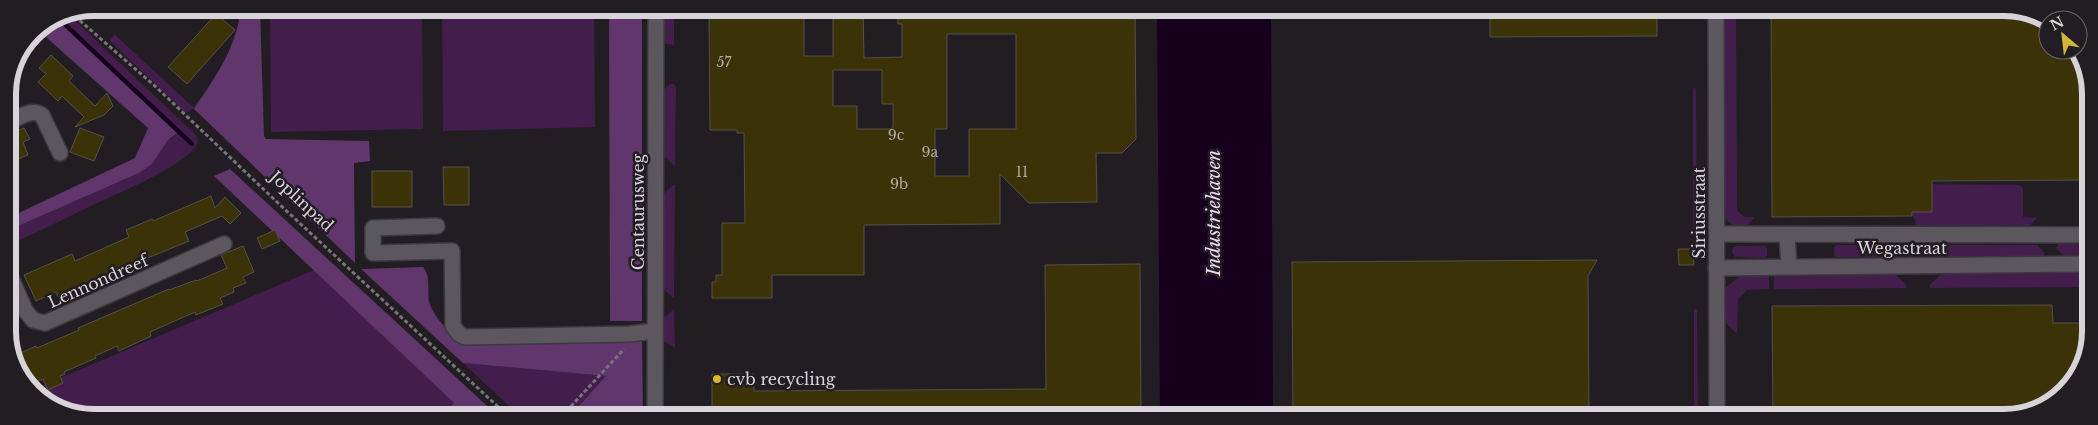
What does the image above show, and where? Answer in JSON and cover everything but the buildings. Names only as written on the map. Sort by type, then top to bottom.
[{"type":"street","name":"Centaurusweg","points":[[654,409],[648,331],[656,16]]},
{"type":"street","name":"Siriusstraat","points":[[1716,16],[1717,409]]},
{"type":"street","points":[[16,119],[30,113],[37,112],[42,115],[60,154]]},
{"type":"street","points":[[437,226],[373,228],[373,253],[452,252],[453,326],[459,334],[465,337],[629,334],[648,331]]},
{"type":"street","name":"Wegastraat","points":[[1717,234],[2082,234]]},
{"type":"street","points":[[1787,235],[1789,267]]},
{"type":"street","name":"Lennondreef","points":[[16,289],[25,310],[33,320],[45,323],[224,244]]},
{"type":"street","name":"Wegastraat","points":[[1716,268],[2082,264]]},
{"type":"path","name":"Joplinpad","points":[[77,18],[156,87],[270,196],[500,409]]},
{"type":"path","points":[[569,409],[648,331]]},
{"type":"shaded area","points":[[239,16],[260,16],[264,136],[266,139],[369,141],[370,161],[354,163],[355,263],[194,109],[224,61],[235,36]]},
{"type":"shaded area","points":[[241,16],[241,57],[194,108],[186,113],[110,41],[114,34],[193,107],[240,56]]},
{"type":"shaded area","points":[[270,16],[422,16],[423,129],[271,132]]},
{"type":"shaded area","points":[[442,16],[594,16],[595,127],[443,131]]},
{"type":"shaded area","points":[[609,16],[642,16],[642,321],[610,321]]},
{"type":"shaded area","points":[[659,16],[674,16],[674,45],[661,43]]},
{"type":"shaded area","points":[[1723,16],[1736,16],[1737,210],[1744,217],[1755,217],[1744,229],[1732,224],[1724,214]]},
{"type":"shaded area","points":[[74,19],[196,135],[198,142],[192,151],[181,160],[152,178],[16,242],[16,227],[139,173],[152,164],[168,140],[177,133],[191,146],[195,144],[65,22]]},
{"type":"shaded area","points":[[61,24],[177,133],[168,140],[152,164],[139,173],[16,227],[16,214],[135,158],[148,128],[44,35],[51,29]]},
{"type":"shaded area","points":[[670,84],[674,84],[676,88],[675,166],[660,153],[660,94]]},
{"type":"shaded area","points":[[1693,87],[1696,89],[1697,229],[1693,231]]},
{"type":"shaded area","points":[[230,169],[490,409],[448,409],[454,403],[214,176]]},
{"type":"shaded area","points":[[675,185],[674,298],[660,286],[660,198]]},
{"type":"shaded area","points":[[1913,185],[2019,185],[2023,188],[2023,217],[2037,218],[2027,228],[1916,228],[1913,217]],"holes":[[[1920,190],[1932,190],[1932,212],[1920,212]]]},
{"type":"shaded area","points":[[2058,244],[2082,244],[2082,255],[2063,255],[2056,248]]},
{"type":"shaded area","points":[[1836,245],[2037,245],[2045,253],[2043,256],[1836,257],[1834,255],[1834,248]]},
{"type":"shaded area","points":[[1737,246],[1765,246],[1767,248],[1767,256],[1765,258],[1735,257],[1732,252],[1733,248]]},
{"type":"shaded area","points":[[423,267],[428,279],[428,296],[432,310],[449,331],[642,338],[643,409],[576,409],[606,376],[463,363],[361,269]]},
{"type":"shaded area","points":[[314,270],[454,403],[448,409],[95,409],[74,406],[60,401],[40,386]]},
{"type":"shaded area","points":[[2082,272],[2082,287],[1930,288],[1930,285],[1942,273]]},
{"type":"shaded area","points":[[1769,274],[1769,289],[1747,290],[1738,299],[1737,333],[1735,332],[1725,322],[1726,287],[1740,276]]},
{"type":"shaded area","points":[[1774,274],[1895,274],[1907,288],[1774,289]]},
{"type":"shaded area","points":[[1694,308],[1697,310],[1698,409],[1694,409]]},
{"type":"shaded area","points":[[674,309],[675,347],[660,340],[660,321]]},
{"type":"shaded area","points":[[463,363],[607,376],[576,409],[512,409]]},
{"type":"water","name":"Industriehaven","points":[[1157,16],[1271,16],[1273,409],[1160,409]]},
{"type":"water","points":[[65,22],[194,143],[194,146],[191,146],[61,24]]},
{"type":"place","name":"cvb recycling","points":[[717,379]]}]
